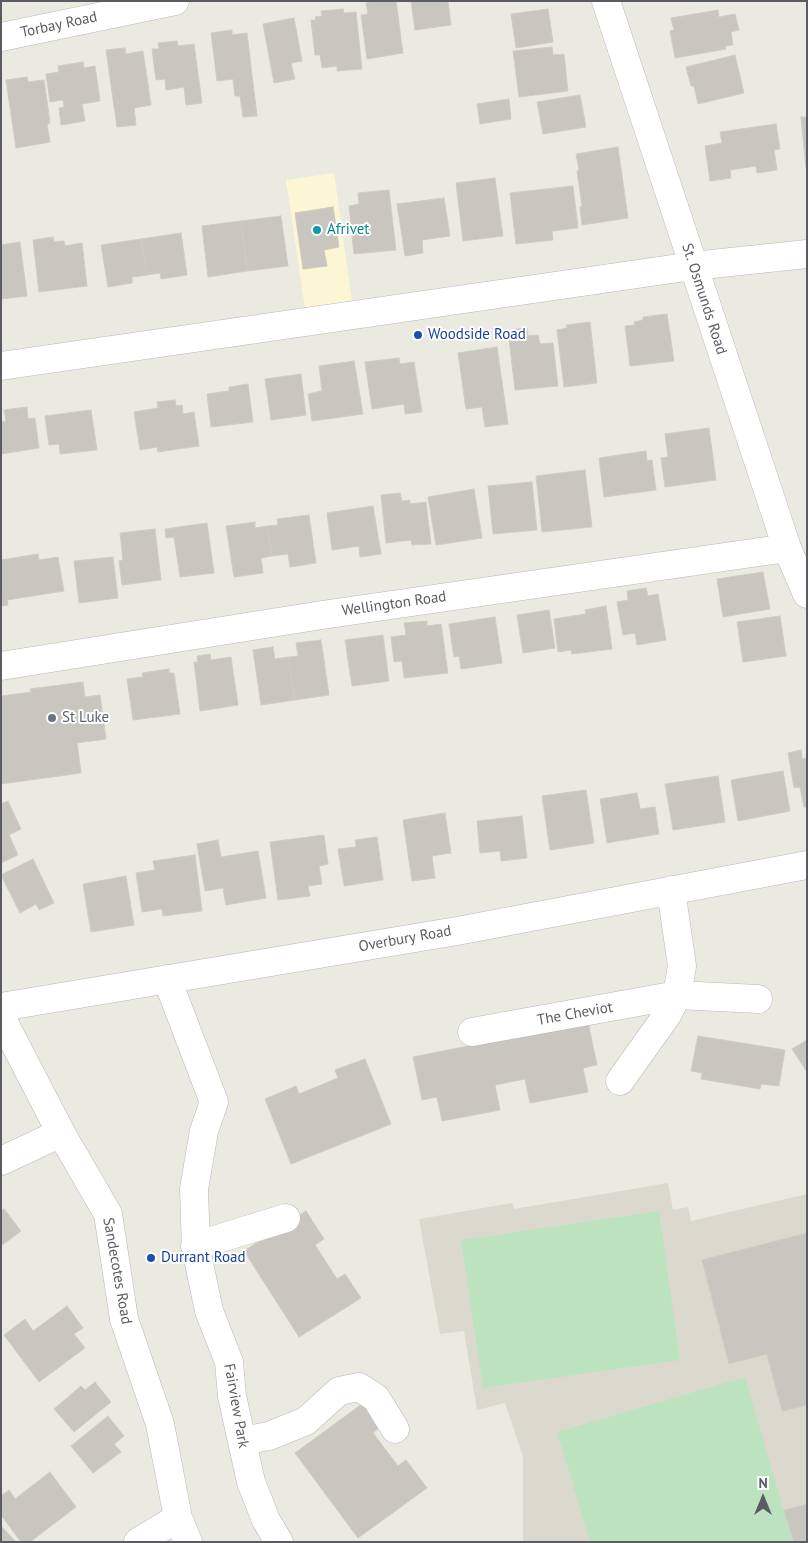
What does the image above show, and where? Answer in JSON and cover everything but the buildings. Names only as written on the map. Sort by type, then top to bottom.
[{"type":"street","name":"Torbay Road","points":[[1,37],[175,1]]},
{"type":"street","name":"St. Osmunds Road","points":[[606,1],[787,548],[807,594]]},
{"type":"street","points":[[1,366],[693,266],[807,254]]},
{"type":"street","name":"Wellington Road","points":[[1,666],[332,613],[787,548]]},
{"type":"street","name":"Overbury Road","points":[[1,1007],[458,930],[807,865]]},
{"type":"street","points":[[620,1081],[666,1015],[677,995],[682,966],[671,890]]},
{"type":"street","name":"Fairview Park","points":[[167,979],[214,1102],[204,1130],[194,1189],[195,1246],[209,1311],[229,1362],[232,1396],[251,1482],[266,1520],[279,1542]]},
{"type":"street","name":"The Cheviot","points":[[472,1032],[677,995],[758,999]]},
{"type":"street","name":"Sandecotes Road","points":[[1,1017],[61,1134],[108,1214],[124,1319],[160,1424],[183,1530]]},
{"type":"street","points":[[1,1161],[61,1134]]},
{"type":"street","points":[[195,1246],[286,1218]]},
{"type":"street","points":[[242,1441],[269,1436],[306,1421],[339,1391],[359,1387],[376,1398],[395,1429]]},
{"type":"street","points":[[138,1542],[183,1530]]},
{"type":"shaded area","points":[[334,173],[354,315],[307,322],[286,180]]},
{"type":"shaded area","points":[[668,1183],[673,1210],[688,1207],[691,1221],[807,1194],[807,1542],[523,1542],[523,1457],[505,1403],[477,1410],[464,1331],[440,1334],[419,1219],[512,1203],[514,1209]]},
{"type":"green space","points":[[659,1211],[680,1360],[483,1388],[461,1240]]},
{"type":"green space","points":[[745,1377],[793,1542],[590,1542],[557,1432]]},
{"type":"place","name":"Afrivet","points":[[317,230]]},
{"type":"place","name":"Woodside Road","points":[[418,335]]},
{"type":"place","name":"St Luke","points":[[52,718]]},
{"type":"place","name":"Durrant Road","points":[[151,1258]]}]
